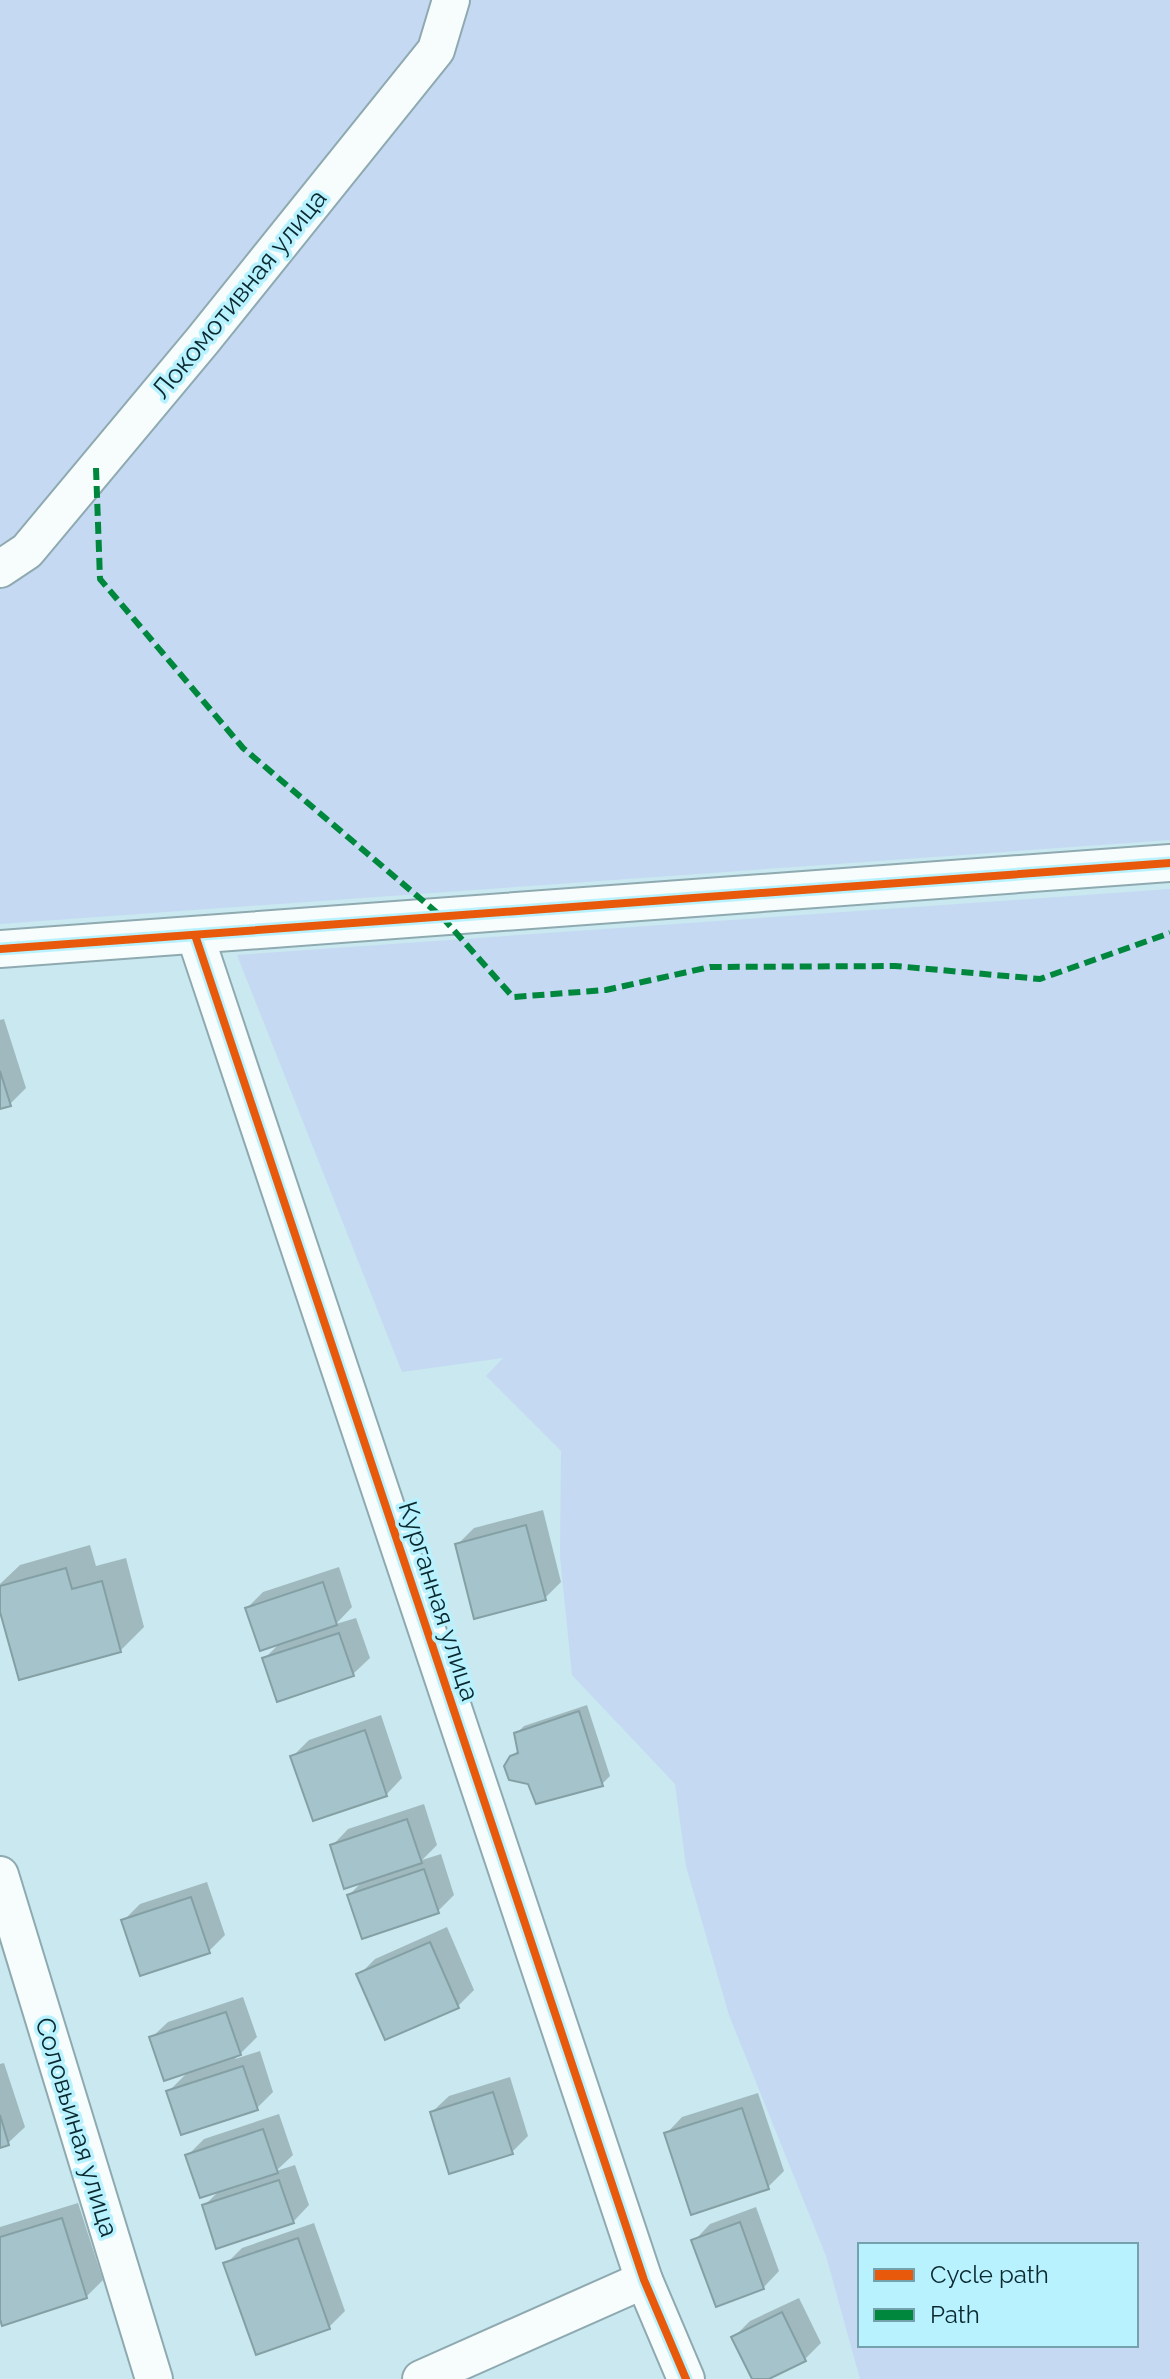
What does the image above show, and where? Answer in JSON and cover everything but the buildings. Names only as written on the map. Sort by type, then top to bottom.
[{"type":"street","name":"Локомотивная улица","points":[[0,569],[27,551],[203,340],[436,50],[451,0]]},
{"type":"street","points":[[0,949],[1170,863]]},
{"type":"street","name":"Курганная улица","points":[[195,935],[644,2280],[686,2379]]},
{"type":"street","name":"Соловьиная улица","points":[[0,1875],[154,2379]]},
{"type":"street","points":[[421,2379],[644,2280]]},
{"type":"shaded area","points":[[0,0],[1170,0],[1170,840],[0,924]]},
{"type":"shaded area","points":[[1170,889],[1170,2379],[860,2379],[826,2256],[729,2015],[686,1866],[675,1784],[572,1675],[560,1556],[561,1451],[486,1376],[503,1358],[402,1372],[237,955]]},
{"type":"marked path","points":[[96,468],[100,579],[243,748],[442,917],[513,997],[606,990],[710,967],[895,966],[1040,979],[1170,933]]},
{"type":"cycle path","points":[[0,949],[1170,863]]},
{"type":"cycle path","points":[[195,935],[644,2280],[686,2379]]}]
